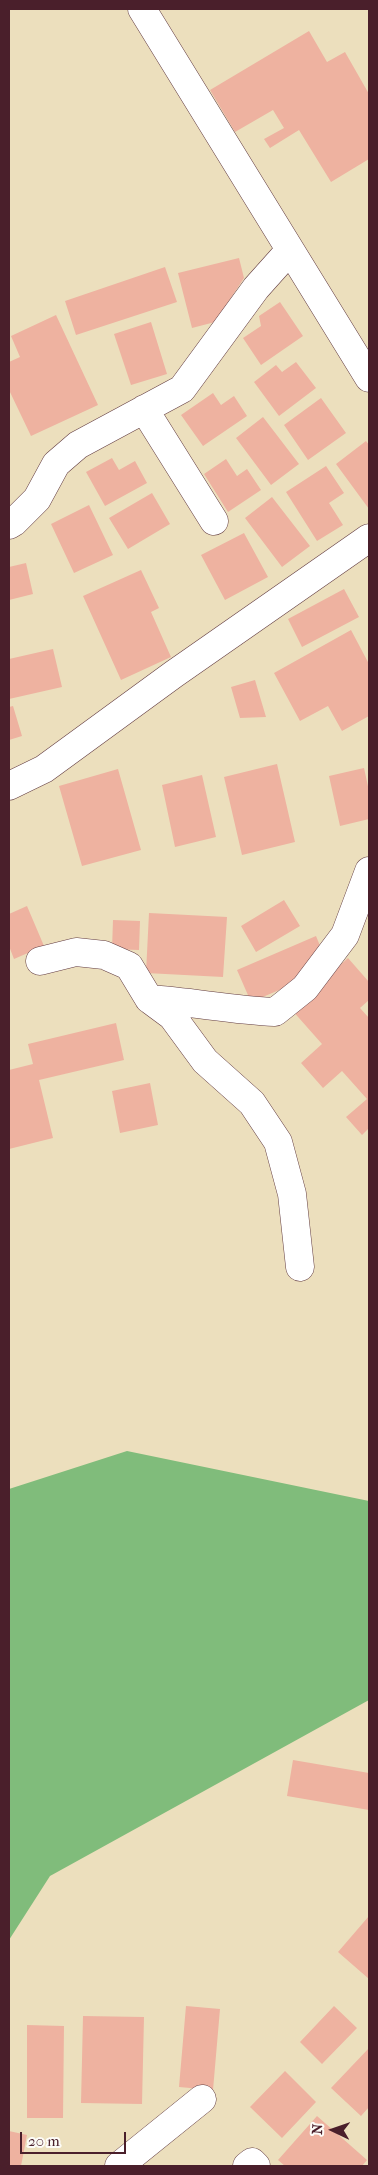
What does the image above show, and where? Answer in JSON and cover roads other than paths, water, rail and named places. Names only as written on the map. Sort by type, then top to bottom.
[{"type":"street","points":[[142,9],[369,378]]},
{"type":"street","points":[[9,525],[37,499],[56,464],[78,445],[182,389],[256,288],[290,250]]},
{"type":"street","points":[[144,409],[214,521]]},
{"type":"street","points":[[9,786],[44,769],[174,674],[369,538]]},
{"type":"street","points":[[149,999],[184,1002],[233,1010],[275,1012],[306,988],[345,934],[369,871]]},
{"type":"street","points":[[40,961],[76,952],[104,955],[129,966],[149,999],[172,1016],[205,1061],[252,1103],[278,1142],[292,1194],[300,1267]]},
{"type":"street","points":[[119,2166],[202,2099]]},
{"type":"street","points":[[247,2166],[252,2162],[256,2166]]}]
